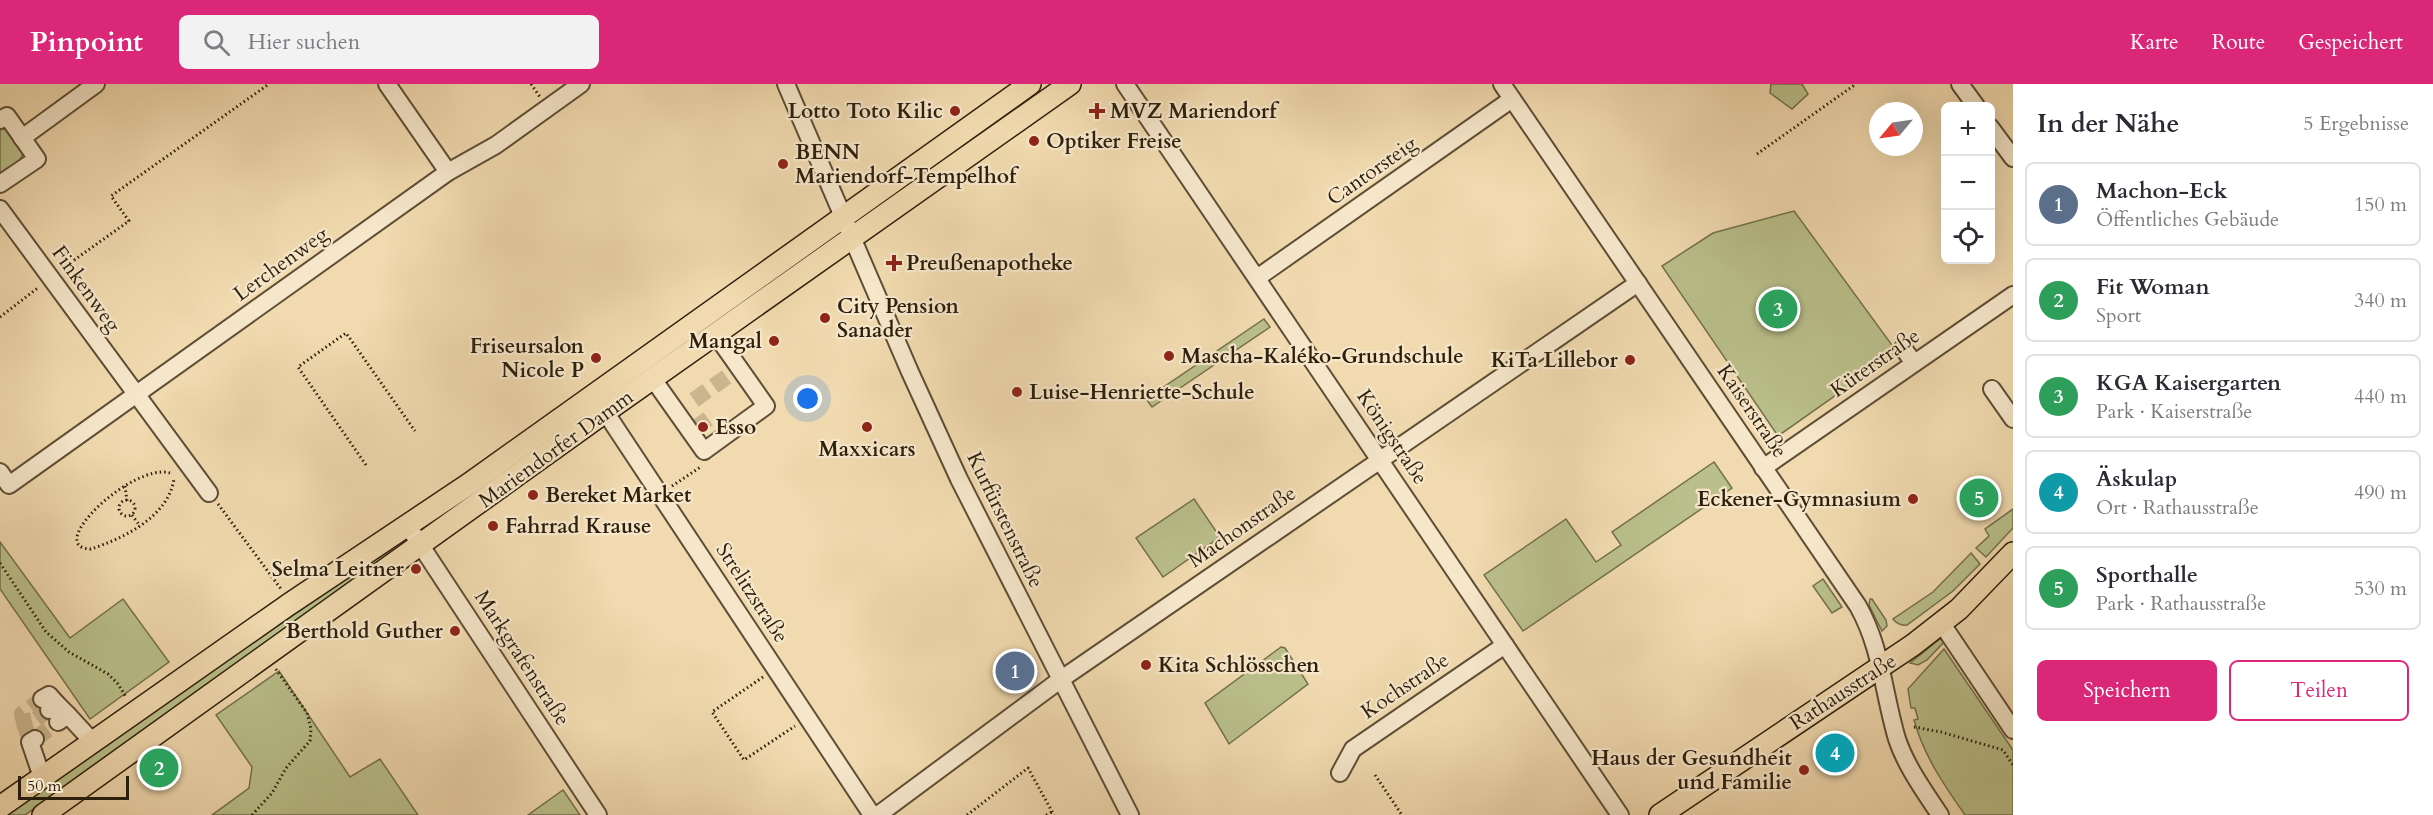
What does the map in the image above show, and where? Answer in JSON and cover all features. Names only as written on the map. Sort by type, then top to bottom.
[{"type":"main road","name":"Mariendorfer Damm","points":[[43,815],[421,546],[600,404],[845,218],[1030,84]]},
{"type":"main road","name":"Mariendorfer Damm","points":[[0,807],[288,605],[408,526],[600,404],[653,379],[1070,84]]},
{"type":"main road","name":"Rathausstraße","points":[[1660,815],[1942,624],[2013,553]]},
{"type":"street","points":[[22,138],[96,84]]},
{"type":"street","points":[[387,84],[448,172]]},
{"type":"street","name":"Lerchenweg","points":[[4,479],[136,395],[448,172],[496,145],[581,84]]},
{"type":"street","name":"Kurfürstenstraße","points":[[786,84],[958,479],[1130,815]]},
{"type":"street","name":"Königstraße","points":[[1125,84],[1620,815]]},
{"type":"street","name":"Kaiserstraße","points":[[1502,84],[1858,606],[1872,633],[1901,748],[1918,782],[1940,815]]},
{"type":"street","points":[[1961,84],[1973,102]]},
{"type":"street","name":"Cantorsteig","points":[[1257,278],[1512,99]]},
{"type":"street","points":[[0,120],[7,116],[37,159],[0,184]]},
{"type":"street","points":[[1995,134],[2013,158]]},
{"type":"street","name":"Finkenweg","points":[[0,208],[209,493]]},
{"type":"street","name":"Machonstraße","points":[[878,815],[1060,680],[1638,283]]},
{"type":"street","name":"Küterstraße","points":[[1763,468],[2013,295]]},
{"type":"street","points":[[653,379],[704,451],[766,406],[716,335]]},
{"type":"street","points":[[1903,348],[1914,363]]},
{"type":"street","points":[[1992,389],[2013,418]]},
{"type":"street","name":"Strelitzstraße","points":[[600,404],[872,815]]},
{"type":"street","name":"Markgrafenstraße","points":[[408,526],[598,815]]},
{"type":"street","points":[[1942,624],[2013,730]]},
{"type":"street","name":"Kochstraße","points":[[1340,773],[1353,749],[1505,645]]},
{"type":"street","points":[[55,710],[92,741]]},
{"type":"street","points":[[31,739],[42,777]]},
{"type":"path","points":[[0,317],[129,222],[111,196],[269,84]]},
{"type":"path","points":[[531,84],[540,97]]},
{"type":"path","points":[[1757,154],[1856,84]]},
{"type":"path","points":[[366,465],[298,367],[346,333],[415,431]]},
{"type":"path","points":[[170,473],[155,473],[125,486],[101,503],[77,533],[76,541],[85,549],[91,549],[123,537],[140,526],[165,501],[173,489],[174,479]]},
{"type":"path","points":[[125,486],[127,501],[134,506],[132,514],[140,526]]},
{"type":"path","points":[[209,493],[280,589]]},
{"type":"path","points":[[127,501],[121,504],[120,512],[124,515],[132,514]]},
{"type":"path","points":[[0,563],[46,632],[69,652],[108,674],[118,684],[127,699]]},
{"type":"path","points":[[252,815],[272,793],[286,768],[310,741],[311,729],[307,713],[274,667]]},
{"type":"path","points":[[765,676],[712,712],[744,760],[797,725]]},
{"type":"path","points":[[1914,727],[1941,732],[2003,750],[2013,765]]},
{"type":"path","points":[[967,815],[1028,768],[1053,813],[1046,815]]},
{"type":"path","points":[[1376,775],[1402,815]]},
{"type":"green space","points":[[1771,84],[1802,84],[1808,94],[1792,109],[1770,93]]},
{"type":"green space","points":[[0,130],[9,131],[23,150],[18,163],[0,177]]},
{"type":"green space","points":[[1794,211],[1897,352],[1778,436],[1662,266],[1713,233]]},
{"type":"green space","points":[[1264,319],[1270,327],[1152,407],[1146,399]]},
{"type":"green space","points":[[1714,462],[1732,488],[1523,631],[1484,575],[1566,519],[1596,562],[1621,545],[1612,532]]},
{"type":"green space","points":[[1194,499],[1220,537],[1163,577],[1136,538]]},
{"type":"green space","points":[[2013,509],[2013,528],[1986,557],[1976,548],[1989,536],[1985,529]]},
{"type":"green space","points":[[0,542],[70,638],[123,599],[169,662],[90,719],[0,589]]},
{"type":"green space","points":[[391,548],[394,552],[25,815],[7,815],[133,725]]},
{"type":"green space","points":[[1971,553],[1980,564],[1953,591],[1907,625],[1899,624],[1893,619],[1933,592]]},
{"type":"green space","points":[[1823,579],[1842,607],[1832,613],[1813,586]]},
{"type":"green space","points":[[1870,599],[1886,620],[1887,626],[1882,631],[1869,605]]},
{"type":"green space","points":[[1940,639],[1944,642],[1927,660],[1918,665],[1910,663]]},
{"type":"green space","points":[[1281,647],[1285,648],[1308,684],[1229,744],[1205,703]]},
{"type":"green space","points":[[1944,649],[2013,750],[2013,815],[1965,815],[1942,781],[1923,746],[1914,720],[1918,719],[1915,708],[1911,708],[1908,689]]},
{"type":"green space","points":[[279,671],[350,777],[380,759],[418,815],[212,815],[249,788],[252,767],[216,715]]},
{"type":"green space","points":[[563,790],[580,815],[528,815]]},
{"type":"tunnel","points":[[694,400],[728,376]]},
{"type":"tunnel","points":[[697,417],[710,435]]},
{"type":"tunnel","points":[[25,727],[22,714],[42,699]]},
{"type":"tunnel","points":[[29,736],[25,727],[49,710]]},
{"type":"tunnel","points":[[35,739],[58,722]]},
{"type":"place","name":"Lotto Toto Kilic","points":[[955,111]]},
{"type":"place","name":"MVZ Mariendorf","points":[[1097,111]]},
{"type":"place","name":"Optiker Freise","points":[[1034,141]]},
{"type":"place","name":"BENN Mariendorf-Tempelhof","points":[[783,164]]},
{"type":"place","name":"Preußenapotheke","points":[[894,263]]},
{"type":"place","name":"KGA Kaisergarten","points":[[1778,309]]},
{"type":"place","name":"City Pension Sanader","points":[[825,318]]},
{"type":"place","name":"Mangal","points":[[774,341]]},
{"type":"place","name":"Mascha-Kaléko-Grundschule","points":[[1169,356]]},
{"type":"place","name":"Friseursalon Nicole P","points":[[596,358]]},
{"type":"place","name":"KiTa Lillebor","points":[[1630,360]]},
{"type":"place","name":"Luise-Henriette-Schule","points":[[1017,392]]},
{"type":"place","name":"Esso","points":[[703,427]]},
{"type":"place","name":"Maxxicars","points":[[867,427]]},
{"type":"place","name":"Bereket Market","points":[[533,495]]},
{"type":"place","name":"Sporthalle","points":[[1979,498]]},
{"type":"place","name":"Eckener-Gymnasium","points":[[1913,499]]},
{"type":"place","name":"Fahrrad Krause","points":[[493,526]]},
{"type":"place","name":"Selma Leitner","points":[[416,569]]},
{"type":"place","name":"Berthold Guther","points":[[455,631]]},
{"type":"place","name":"Kita Schlösschen","points":[[1146,665]]},
{"type":"place","name":"Machon-Eck","points":[[1015,671]]},
{"type":"place","name":"Äskulap","points":[[1835,753]]},
{"type":"place","name":"Fit Woman","points":[[159,768]]},
{"type":"place","name":"Haus der Gesundheit und Familie","points":[[1804,770]]}]
